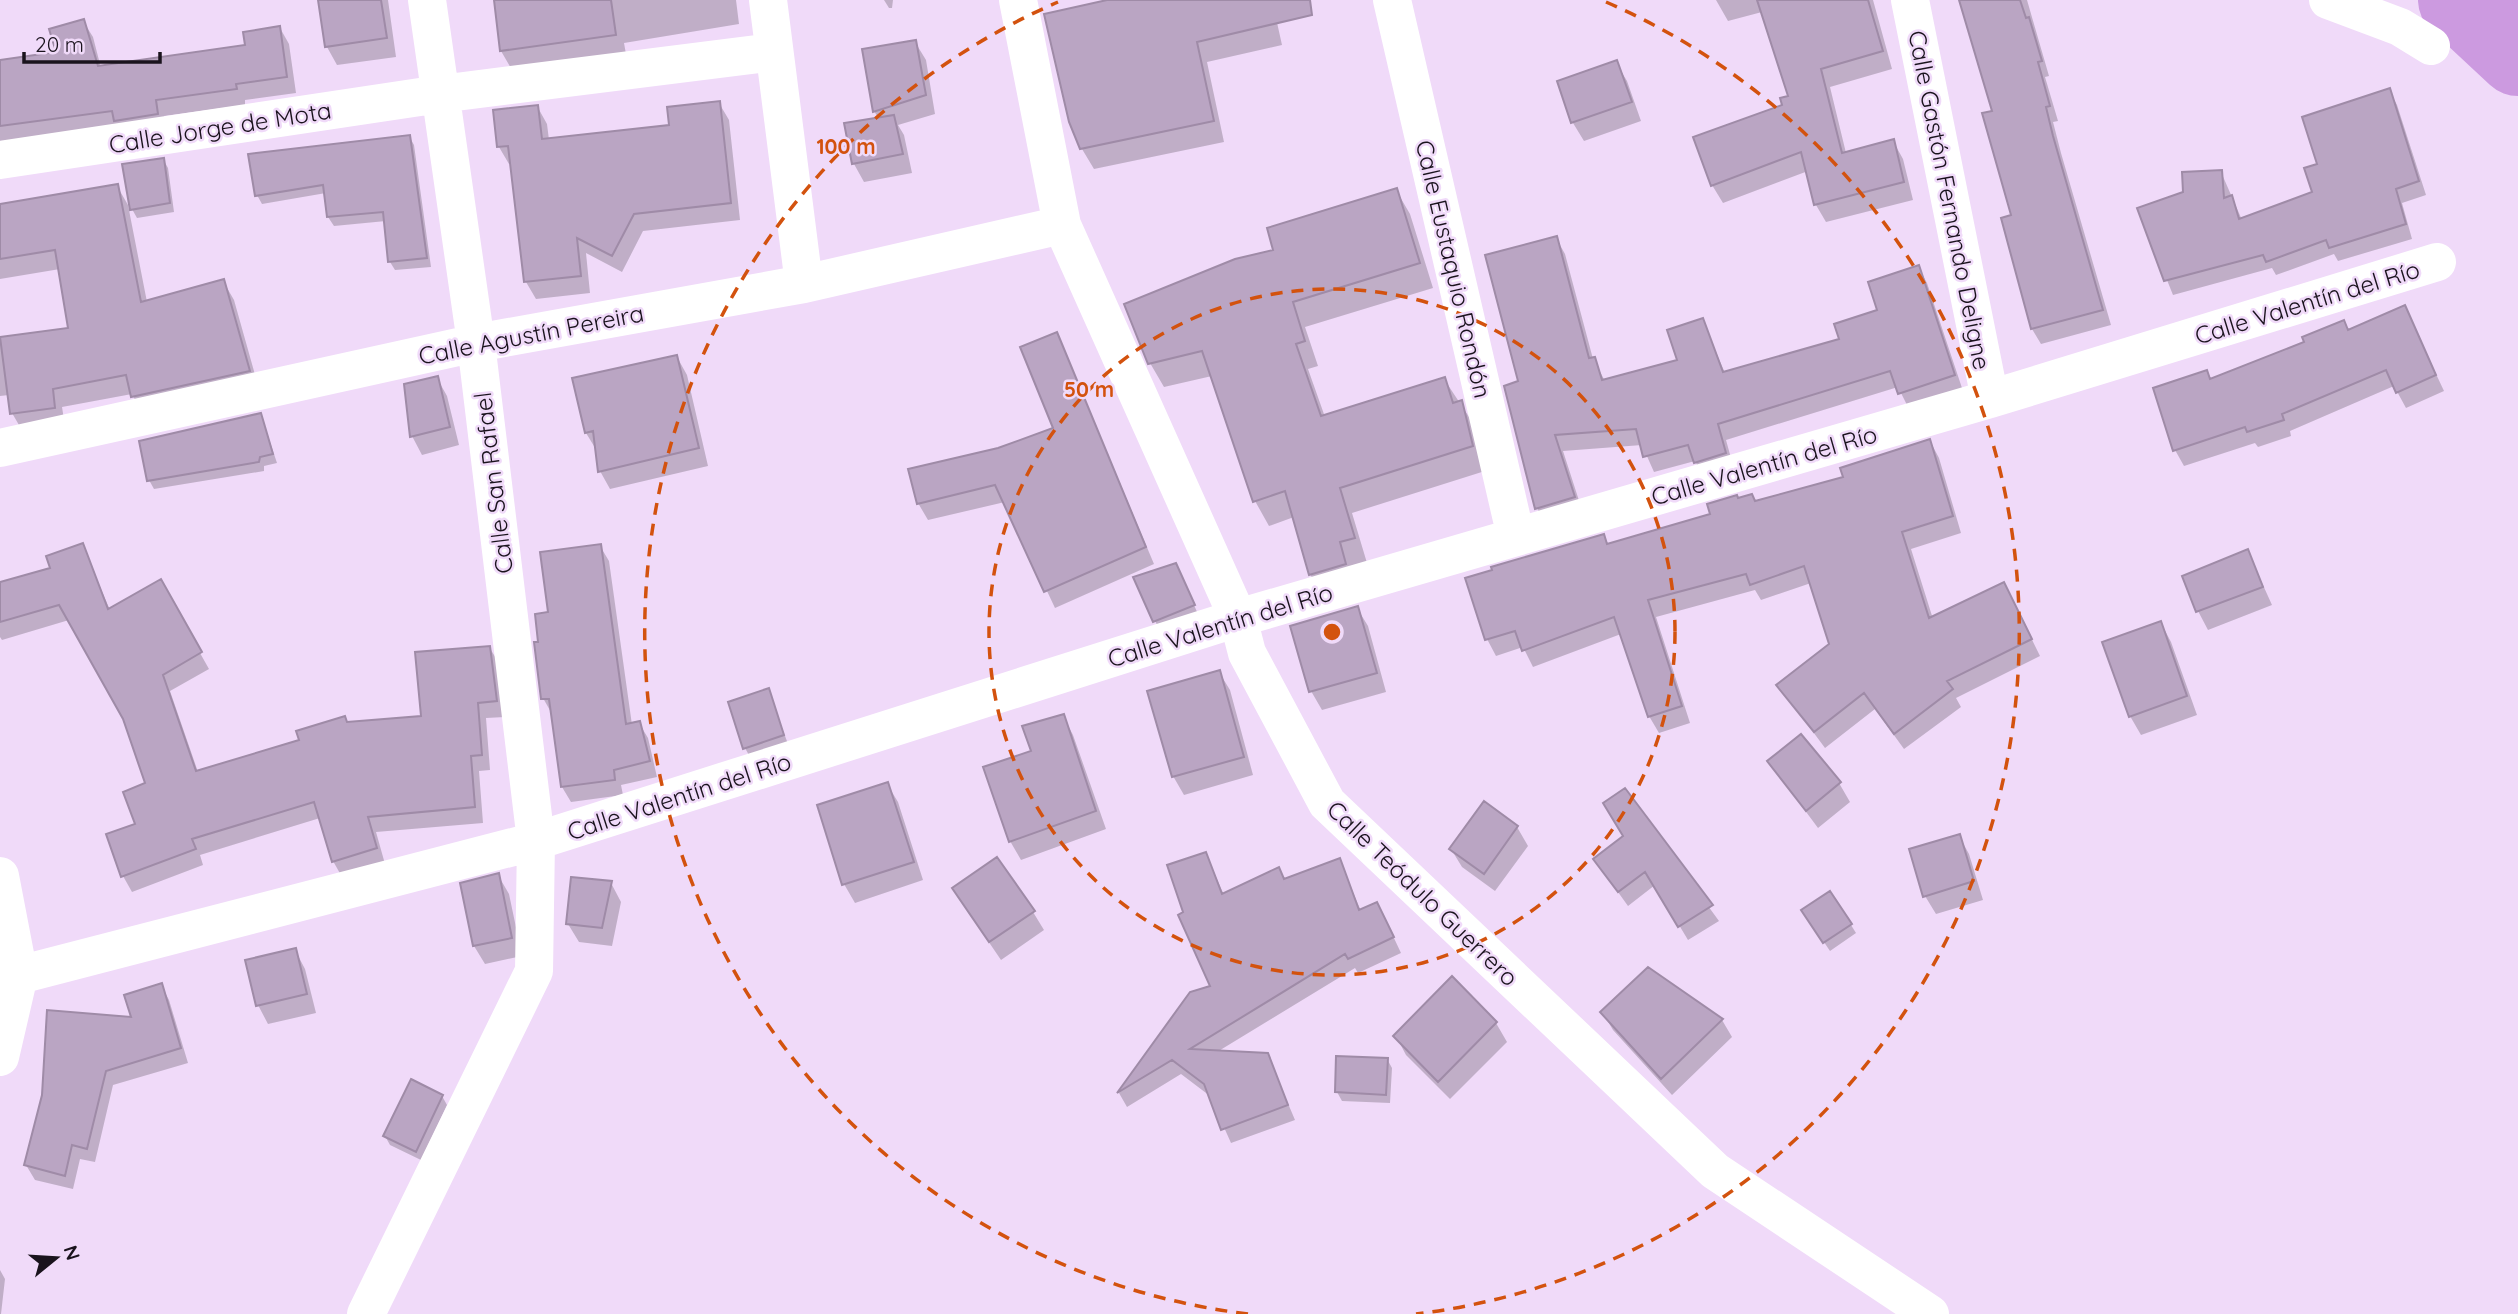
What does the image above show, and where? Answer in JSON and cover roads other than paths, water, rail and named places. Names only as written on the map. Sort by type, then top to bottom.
[{"type":"street","name":"Calle San Rafael","points":[[366,1314],[534,971],[536,841],[476,343],[427,0]]},
{"type":"street","points":[[768,0],[804,284]]},
{"type":"street","name":"Calle Teódulo Guerrero","points":[[1020,0],[1062,225],[1238,618],[1247,653],[1327,803],[1715,1171],[1930,1314]]},
{"type":"street","name":"Calle Eustaquio Rondón","points":[[1392,0],[1516,537]]},
{"type":"street","name":"Calle Gastón Fernando Deligne","points":[[1910,0],[1990,399]]},
{"type":"street","points":[[2328,0],[2400,27],[2431,46]]},
{"type":"street","name":"Calle Jorge de Mota","points":[[0,160],[440,94],[774,52]]},
{"type":"street","name":"Calle Agustín Pereira","points":[[0,448],[476,343],[804,284],[1062,225]]},
{"type":"street","name":"Calle Valentín del Río","points":[[10,976],[536,841],[1238,618],[1990,399],[2437,262]]},
{"type":"street","points":[[0,876],[10,976],[0,1057]]},
{"type":"waterway","points":[[2459,0],[2518,55]]}]
